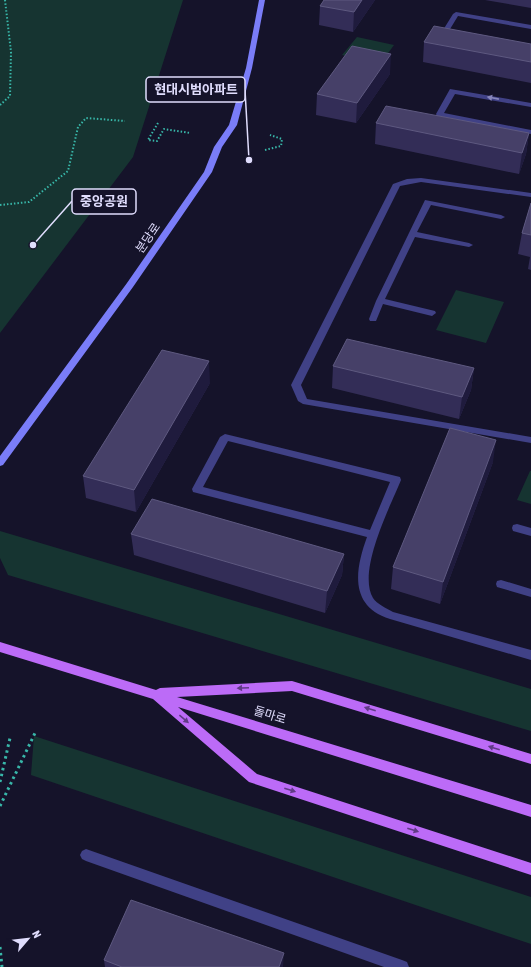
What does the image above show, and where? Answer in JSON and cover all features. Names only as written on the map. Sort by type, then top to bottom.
[{"type":"main road","name":"분당로","points":[[0,463],[130,285],[208,172],[218,147],[233,125],[249,68],[262,0]]},
{"type":"main road","name":"돌마로","points":[[0,647],[531,810]]},
{"type":"main road","points":[[154,694],[292,686],[531,759]]},
{"type":"main road","points":[[154,694],[252,778],[531,868]]},
{"type":"lane","points":[[458,38],[443,35],[456,14],[531,27]]},
{"type":"lane","points":[[531,105],[453,91],[440,114],[531,132]]},
{"type":"lane","points":[[531,195],[421,180],[407,181],[397,184],[296,385],[303,401],[531,440]]},
{"type":"lane","points":[[373,319],[380,301],[428,202],[501,217]]},
{"type":"lane","points":[[413,234],[469,246]]},
{"type":"lane","points":[[380,301],[432,313]]},
{"type":"lane","points":[[374,535],[197,490],[226,437],[396,480],[374,535],[364,567],[363,585],[368,600],[378,610],[531,655]]},
{"type":"lane","points":[[517,528],[531,532]]},
{"type":"lane","points":[[501,584],[531,593]]},
{"type":"lane","points":[[86,855],[402,967]]},
{"type":"path","points":[[0,105],[10,96],[11,52],[5,0]]},
{"type":"path","points":[[0,206],[29,202],[68,171],[78,128],[86,118],[126,121]]},
{"type":"path","points":[[158,123],[148,140],[157,141],[164,129],[190,133]]},
{"type":"path","points":[[264,150],[281,146],[282,139],[270,134]]},
{"type":"path","points":[[0,806],[36,731]]},
{"type":"path","points":[[0,782],[10,738]]},
{"type":"path","points":[[0,947],[2,967]]},
{"type":"green space","points":[[0,0],[183,0],[133,157],[0,333]]},
{"type":"green space","points":[[357,37],[394,45],[381,63],[342,55]]},
{"type":"green space","points":[[456,290],[504,302],[486,343],[436,330]]},
{"type":"green space","points":[[531,471],[531,504],[517,500]]},
{"type":"green space","points":[[0,531],[531,689],[531,731],[8,575],[0,558]]},
{"type":"green space","points":[[34,736],[531,897],[531,944],[31,775]]},
{"type":"building","points":[[324,0],[362,0],[354,12],[320,6]]},
{"type":"building","points":[[434,26],[531,44],[531,62],[424,42]]},
{"type":"building","points":[[352,46],[391,54],[357,103],[317,94]]},
{"type":"building","points":[[386,106],[529,133],[522,153],[376,123]]},
{"type":"building","points":[[531,203],[531,235],[522,233]]},
{"type":"building","points":[[347,339],[474,368],[462,397],[333,366]]},
{"type":"building","points":[[162,350],[209,361],[134,490],[83,476]]},
{"type":"building","points":[[450,428],[496,440],[443,582],[393,567]]},
{"type":"building","points":[[152,499],[344,554],[327,591],[131,534]]},
{"type":"building","points":[[131,900],[284,953],[279,967],[122,967],[104,960]]},
{"type":"place","name":"현대시범아파트","points":[[249,160]]},
{"type":"place","name":"중앙공원","points":[[33,245]]}]
